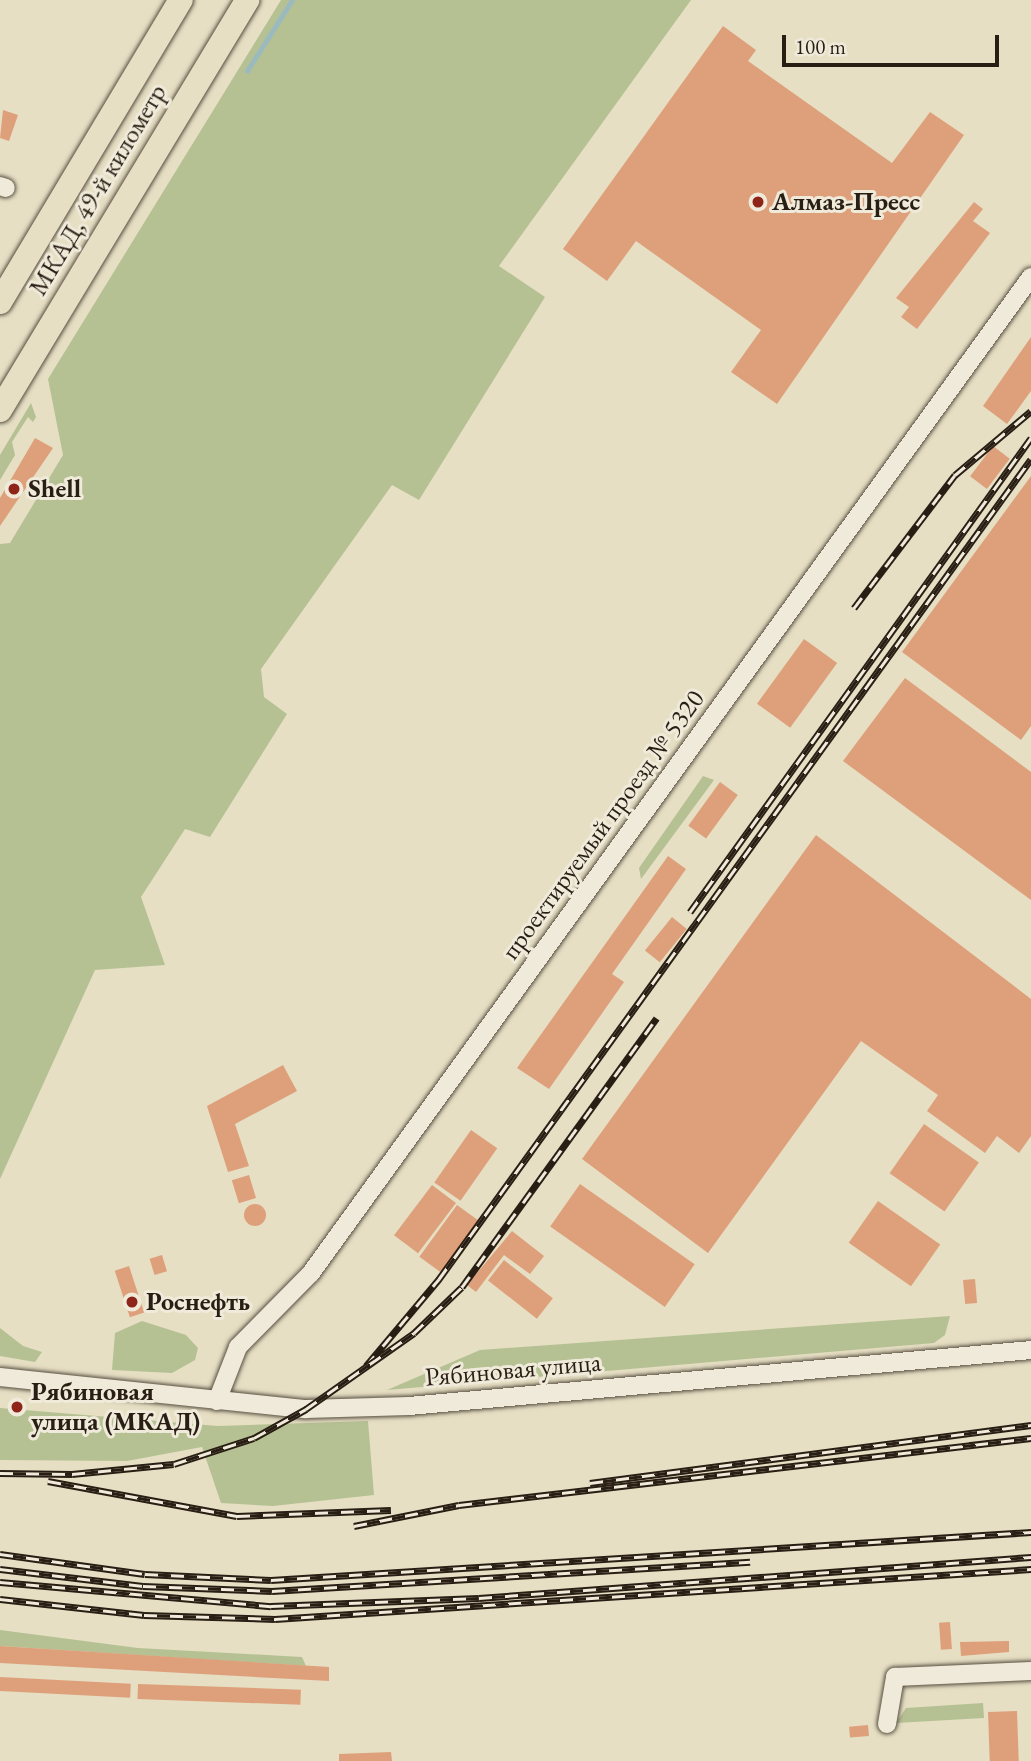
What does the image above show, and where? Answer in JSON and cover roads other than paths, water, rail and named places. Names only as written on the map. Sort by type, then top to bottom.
[{"type":"highway","name":"МКАД, 49-й километр","points":[[0,302],[181,0]]},
{"type":"highway","name":"МКАД, 49-й километр","points":[[0,410],[247,0]]},
{"type":"street","name":"проектируемый проезд № 5320","points":[[217,1401],[238,1347],[311,1273],[1031,277]]},
{"type":"street","name":"Рябиновая улица","points":[[0,1377],[306,1409],[409,1406],[1031,1350]]},
{"type":"street","points":[[887,1724],[895,1677],[1031,1671]]},
{"type":"waterway","points":[[247,71],[292,0]]},
{"type":"railway","points":[[854,608],[955,475],[1031,411]]},
{"type":"railway","points":[[690,912],[1031,438]]},
{"type":"railway","points":[[366,1366],[439,1279],[1031,459]]},
{"type":"railway","points":[[0,1473],[72,1474],[174,1464],[254,1438],[306,1409],[414,1333],[462,1287],[657,1018]]},
{"type":"railway","points":[[590,1483],[1031,1425]]},
{"type":"railway","points":[[354,1526],[459,1505],[1031,1438]]},
{"type":"railway","points":[[48,1481],[237,1516],[391,1510]]},
{"type":"railway","points":[[0,1554],[145,1574],[271,1580],[1031,1532]]},
{"type":"railway","points":[[0,1582],[271,1606],[479,1598],[1031,1557]]},
{"type":"railway","points":[[0,1569],[143,1586],[272,1591],[750,1562]]},
{"type":"railway","points":[[0,1599],[144,1615],[275,1619],[1031,1569]]},
{"type":"place","name":"Алмаз-Пресс","points":[[758,202]]},
{"type":"place","name":"Shell","points":[[14,489]]},
{"type":"place","name":"Роснефть","points":[[132,1302]]},
{"type":"place","name":"Рябиновая улица (МКАД)","points":[[17,1407]]}]
